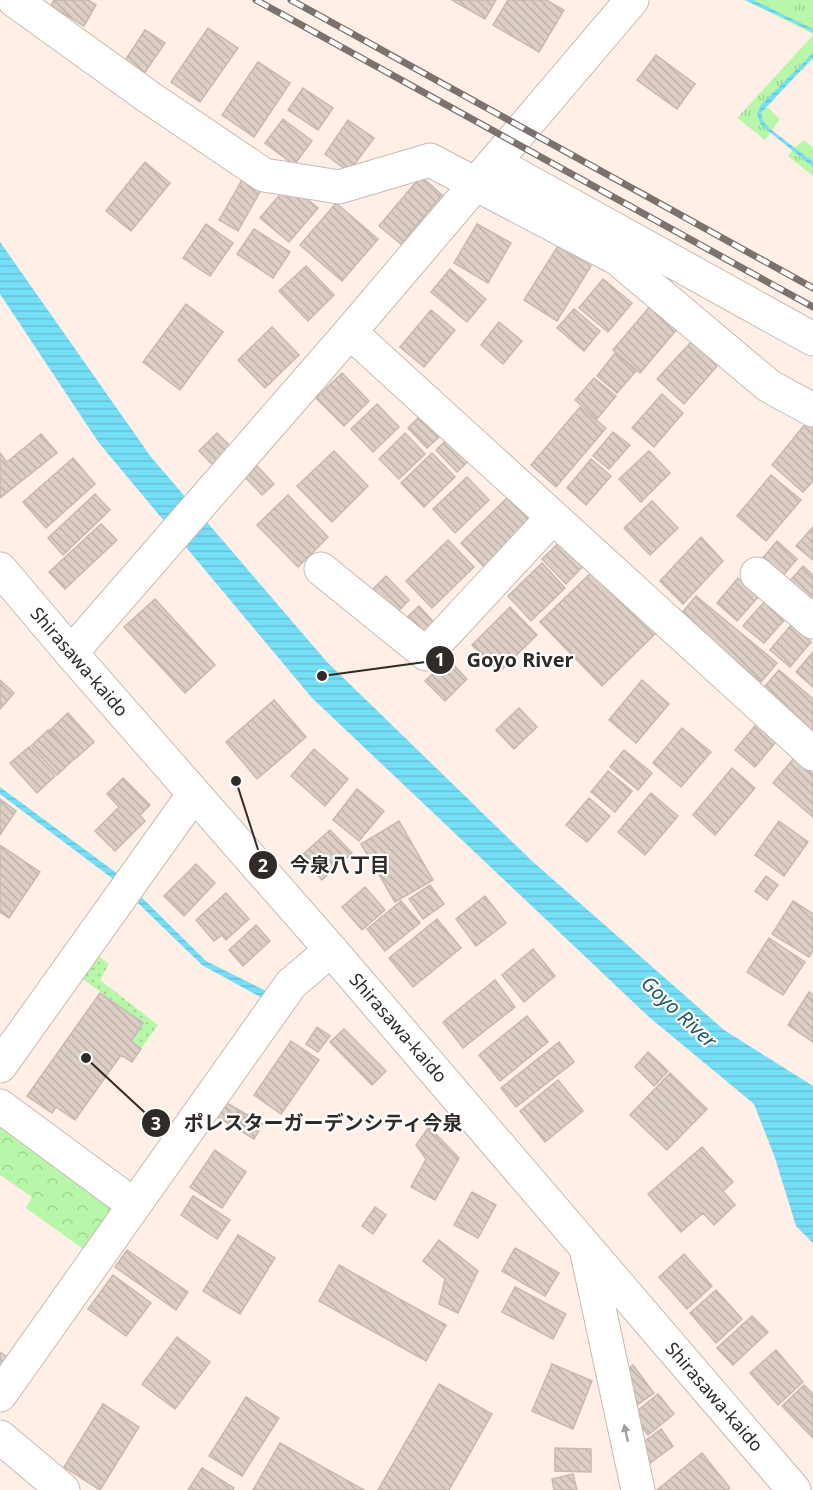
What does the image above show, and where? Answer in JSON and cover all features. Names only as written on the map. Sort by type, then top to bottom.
[{"type":"street","points":[[14,0],[150,98],[264,175],[339,187],[430,160],[485,174],[813,339]]},
{"type":"street","points":[[71,653],[350,332],[632,0]]},
{"type":"street","points":[[485,174],[618,259],[769,386],[813,410]]},
{"type":"street","points":[[350,332],[813,754]]},
{"type":"street","points":[[321,569],[426,654],[553,517]]},
{"type":"street","name":"Shirasawa-kaido","points":[[0,569],[331,950],[794,1490]]},
{"type":"street","points":[[757,573],[813,622]]},
{"type":"street","points":[[0,1066],[194,794]]},
{"type":"street","points":[[0,1395],[291,984],[331,950]]},
{"type":"street","points":[[0,1106],[134,1204]]},
{"type":"street","points":[[586,1248],[638,1490]]},
{"type":"street","points":[[0,1437],[63,1490]]},
{"type":"green space","points":[[745,0],[813,0],[813,34]]},
{"type":"green space","points":[[813,35],[813,59],[766,106],[780,119],[765,140],[737,118]]},
{"type":"green space","points":[[804,140],[813,148],[813,176],[788,156]]},
{"type":"green space","points":[[98,955],[109,964],[100,980],[158,1025],[141,1049],[131,1041],[143,1023],[80,977]]},
{"type":"green space","points":[[0,1127],[115,1207],[90,1254],[26,1208],[32,1197],[0,1175]]},
{"type":"water","points":[[745,0],[753,0],[813,29],[813,32]]},
{"type":"water","points":[[813,53],[813,57],[761,113],[763,121],[769,128],[813,162],[813,167],[761,125],[757,114],[761,105]]},
{"type":"water","points":[[0,242],[151,457],[327,662],[532,861],[724,1030],[813,1086],[813,1243],[796,1226],[775,1158],[754,1104],[649,1017],[312,698],[99,443],[0,294]]},
{"type":"water","points":[[0,787],[118,874],[206,961],[266,991],[262,998],[202,965],[113,879],[0,794]]},
{"type":"building","points":[[54,0],[88,0],[96,5],[84,26],[51,6]]},
{"type":"building","points":[[452,0],[496,0],[485,19]]},
{"type":"building","points":[[508,0],[546,0],[564,10],[539,52],[493,25]]},
{"type":"building","points":[[208,28],[238,48],[200,102],[171,82]]},
{"type":"building","points":[[145,30],[165,43],[143,75],[124,62]]},
{"type":"building","points":[[656,55],[695,84],[677,109],[637,80]]},
{"type":"building","points":[[258,62],[290,83],[254,137],[222,115]]},
{"type":"building","points":[[303,88],[333,108],[318,130],[288,110]]},
{"type":"building","points":[[283,119],[312,141],[294,165],[265,143]]},
{"type":"building","points":[[348,120],[374,138],[349,172],[325,154]]},
{"type":"building","points":[[145,162],[170,183],[131,231],[106,211]]},
{"type":"building","points":[[421,176],[442,195],[401,244],[379,226]]},
{"type":"building","points":[[242,180],[261,190],[238,231],[219,220]]},
{"type":"building","points":[[289,184],[318,208],[289,242],[260,218]]},
{"type":"building","points":[[336,203],[378,239],[342,281],[300,245]]},
{"type":"building","points":[[206,224],[233,243],[210,276],[183,258]]},
{"type":"building","points":[[477,224],[511,243],[488,283],[454,263]]},
{"type":"building","points":[[254,229],[290,252],[273,278],[237,254]]},
{"type":"building","points":[[558,246],[591,266],[557,321],[524,300]]},
{"type":"building","points":[[306,266],[334,295],[308,321],[279,291]]},
{"type":"building","points":[[450,269],[486,299],[467,322],[431,292]]},
{"type":"building","points":[[603,279],[632,303],[608,332],[579,308]]},
{"type":"building","points":[[186,304],[223,332],[180,390],[143,362]]},
{"type":"building","points":[[651,305],[678,328],[640,373],[613,350]]},
{"type":"building","points":[[574,309],[600,331],[584,351],[557,328]]},
{"type":"building","points":[[431,310],[455,330],[424,367],[400,347]]},
{"type":"building","points":[[499,322],[522,341],[503,364],[481,345]]},
{"type":"building","points":[[272,327],[299,355],[265,388],[238,360]]},
{"type":"building","points":[[691,342],[717,366],[684,404],[657,379]]},
{"type":"building","points":[[615,353],[636,371],[617,393],[597,376]]},
{"type":"building","points":[[342,373],[369,401],[344,426],[316,398]]},
{"type":"building","points":[[594,378],[616,396],[597,419],[575,400]]},
{"type":"building","points":[[662,394],[683,413],[654,447],[632,428]]},
{"type":"building","points":[[377,404],[399,427],[373,452],[351,429]]},
{"type":"building","points":[[430,406],[450,427],[427,448],[408,428]]},
{"type":"building","points":[[580,407],[606,428],[556,487],[531,465]]},
{"type":"building","points":[[810,418],[813,420],[813,481],[803,492],[772,465]]},
{"type":"building","points":[[455,432],[476,454],[457,472],[436,450]]},
{"type":"building","points":[[613,432],[630,445],[609,469],[593,456]]},
{"type":"building","points":[[217,433],[232,448],[213,465],[199,451]]},
{"type":"building","points":[[405,433],[425,454],[399,479],[379,459]]},
{"type":"building","points":[[41,434],[57,453],[0,498],[0,453],[7,462]]},
{"type":"building","points":[[334,451],[368,486],[332,522],[297,486]]},
{"type":"building","points":[[649,451],[670,473],[641,502],[619,479]]},
{"type":"building","points":[[432,453],[455,477],[424,507],[401,483]]},
{"type":"building","points":[[73,458],[95,484],[46,528],[23,502]]},
{"type":"building","points":[[591,459],[611,476],[586,505],[567,488]]},
{"type":"building","points":[[257,466],[274,484],[262,495],[245,477]]},
{"type":"building","points":[[771,475],[801,500],[766,541],[737,516]]},
{"type":"building","points":[[467,477],[489,500],[455,533],[433,509]]},
{"type":"building","points":[[95,494],[110,510],[63,555],[48,538]]},
{"type":"building","points":[[288,495],[328,537],[298,567],[257,525]]},
{"type":"building","points":[[509,496],[537,524],[488,571],[461,543]]},
{"type":"building","points":[[652,501],[678,528],[650,555],[624,528]]},
{"type":"building","points":[[101,524],[117,540],[65,589],[49,572]]},
{"type":"building","points":[[813,527],[813,560],[796,546]]},
{"type":"building","points":[[568,534],[591,558],[566,584],[542,559]]},
{"type":"building","points":[[701,537],[723,561],[683,604],[660,581]]},
{"type":"building","points":[[448,540],[474,567],[432,608],[406,581]]},
{"type":"building","points":[[777,541],[797,559],[776,584],[756,566]]},
{"type":"building","points":[[542,563],[565,588],[531,621],[508,596]]},
{"type":"building","points":[[598,566],[660,629],[602,686],[540,622]]},
{"type":"building","points":[[803,566],[813,575],[813,595],[802,608],[782,590]]},
{"type":"building","points":[[386,576],[409,600],[390,620],[366,596]]},
{"type":"building","points":[[738,578],[759,596],[737,621],[717,603]]},
{"type":"building","points":[[696,596],[777,663],[761,682],[681,614]]},
{"type":"building","points":[[155,599],[215,665],[185,693],[124,627]]},
{"type":"building","points":[[765,601],[785,619],[764,643],[743,626]]},
{"type":"building","points":[[419,606],[439,628],[417,649],[397,627]]},
{"type":"building","points":[[510,607],[537,635],[499,672],[472,645]]},
{"type":"building","points":[[791,625],[811,642],[790,667],[770,650]]},
{"type":"building","points":[[813,652],[813,687],[796,672]]},
{"type":"building","points":[[448,659],[467,679],[445,701],[425,681]]},
{"type":"building","points":[[779,670],[813,699],[813,737],[760,692]]},
{"type":"building","points":[[0,680],[14,693],[0,709]]},
{"type":"building","points":[[642,680],[669,704],[636,743],[609,720]]},
{"type":"building","points":[[274,700],[306,737],[257,779],[226,742]]},
{"type":"building","points":[[519,708],[537,727],[514,749],[496,730]]},
{"type":"building","points":[[68,713],[94,742],[75,759],[50,730]]},
{"type":"building","points":[[759,721],[779,738],[755,767],[735,750]]},
{"type":"building","points":[[682,728],[711,752],[681,787],[653,763]]},
{"type":"building","points":[[48,730],[74,759],[57,775],[31,746]]},
{"type":"building","points":[[29,747],[55,776],[37,793],[10,763]]},
{"type":"building","points":[[314,749],[348,779],[325,806],[291,776]]},
{"type":"building","points":[[624,750],[652,773],[638,790],[610,767]]},
{"type":"building","points":[[794,758],[813,774],[813,817],[773,783]]},
{"type":"building","points":[[732,768],[755,788],[715,835],[693,815]]},
{"type":"building","points":[[608,771],[632,791],[615,812],[591,792]]},
{"type":"building","points":[[123,778],[150,805],[140,815],[145,821],[115,851],[95,831],[119,807],[107,794]]},
{"type":"building","points":[[357,789],[384,811],[359,841],[333,820]]},
{"type":"building","points":[[651,793],[678,816],[645,855],[618,832]]},
{"type":"building","points":[[589,798],[610,816],[587,842],[566,825]]},
{"type":"building","points":[[0,799],[16,811],[0,835]]},
{"type":"building","points":[[399,821],[433,880],[395,902],[361,844]]},
{"type":"building","points":[[779,821],[808,842],[784,876],[755,855]]},
{"type":"building","points":[[330,830],[352,853],[322,880],[300,857]]},
{"type":"building","points":[[0,845],[40,872],[9,918],[0,912]]},
{"type":"building","points":[[196,864],[215,883],[184,916],[164,896]]},
{"type":"building","points":[[766,876],[778,885],[767,900],[755,891]]},
{"type":"building","points":[[430,885],[444,904],[423,919],[409,899]]},
{"type":"building","points":[[365,887],[385,910],[362,930],[342,907]]},
{"type":"building","points":[[226,893],[249,919],[226,940],[222,935],[214,941],[196,920]]},
{"type":"building","points":[[485,896],[506,923],[476,946],[456,919]]},
{"type":"building","points":[[401,901],[420,923],[385,951],[367,929]]},
{"type":"building","points":[[793,901],[813,914],[813,951],[809,957],[772,934]]},
{"type":"building","points":[[437,919],[461,948],[413,987],[389,958]]},
{"type":"building","points":[[256,925],[270,941],[243,966],[229,950]]},
{"type":"building","points":[[769,938],[805,962],[783,995],[747,972]]},
{"type":"building","points":[[533,949],[555,976],[524,1002],[502,975]]},
{"type":"building","points":[[495,980],[515,1007],[463,1048],[443,1022]]},
{"type":"building","points":[[809,992],[813,995],[813,1042],[788,1025]]},
{"type":"building","points":[[100,993],[143,1023],[131,1041],[141,1049],[132,1062],[121,1055],[75,1120],[56,1107],[52,1113],[27,1096]]},
{"type":"building","points":[[527,1016],[548,1042],[500,1081],[479,1055]]},
{"type":"building","points":[[317,1027],[330,1036],[318,1052],[306,1044]]},
{"type":"building","points":[[344,1029],[386,1071],[372,1085],[330,1042]]},
{"type":"building","points":[[291,1041],[319,1060],[281,1114],[254,1095]]},
{"type":"building","points":[[559,1042],[574,1062],[516,1107],[501,1088]]},
{"type":"building","points":[[648,1052],[668,1071],[654,1086],[635,1067]]},
{"type":"building","points":[[670,1073],[707,1109],[667,1150],[630,1115]]},
{"type":"building","points":[[558,1080],[583,1111],[545,1142],[520,1111]]},
{"type":"building","points":[[225,1102],[263,1124],[254,1139],[216,1116]]},
{"type":"building","points":[[429,1127],[459,1158],[435,1200],[411,1187],[426,1159],[416,1145]]},
{"type":"building","points":[[702,1147],[733,1182],[723,1191],[735,1205],[714,1225],[703,1213],[681,1232],[648,1194]]},
{"type":"building","points":[[215,1150],[246,1172],[222,1208],[190,1187]]},
{"type":"building","points":[[472,1192],[496,1205],[478,1238],[454,1225]]},
{"type":"building","points":[[193,1196],[230,1220],[217,1239],[181,1215]]},
{"type":"building","points":[[375,1207],[386,1215],[373,1234],[362,1226]]},
{"type":"building","points":[[238,1235],[275,1258],[240,1314],[203,1291]]},
{"type":"building","points":[[439,1240],[478,1271],[458,1313],[439,1304],[445,1279],[423,1261]]},
{"type":"building","points":[[515,1248],[559,1273],[545,1296],[502,1271]]},
{"type":"building","points":[[127,1250],[188,1292],[176,1310],[115,1267]]},
{"type":"building","points":[[684,1254],[712,1286],[687,1309],[659,1277]]},
{"type":"building","points":[[339,1265],[446,1325],[426,1361],[319,1301]]},
{"type":"building","points":[[113,1275],[151,1303],[126,1336],[88,1309]]},
{"type":"building","points":[[515,1287],[566,1314],[553,1339],[502,1312]]},
{"type":"building","points":[[716,1290],[742,1319],[716,1343],[690,1313]]},
{"type":"building","points":[[752,1316],[768,1332],[733,1365],[717,1348]]},
{"type":"building","points":[[177,1337],[210,1362],[175,1409],[142,1384]]},
{"type":"building","points":[[776,1350],[803,1382],[778,1405],[750,1373]]},
{"type":"building","points":[[0,1352],[9,1358],[0,1371]]},
{"type":"building","points":[[552,1364],[592,1381],[573,1429],[532,1411]]},
{"type":"building","points":[[633,1365],[654,1393],[634,1407],[622,1373]]},
{"type":"building","points":[[439,1384],[492,1414],[449,1490],[378,1490]]},
{"type":"building","points":[[804,1385],[813,1394],[813,1438],[782,1406]]},
{"type":"building","points":[[658,1394],[674,1414],[648,1435],[632,1415]]},
{"type":"building","points":[[246,1397],[279,1418],[242,1476],[209,1456]]},
{"type":"building","points":[[103,1404],[139,1427],[100,1490],[64,1467]]},
{"type":"building","points":[[661,1429],[673,1446],[649,1464],[637,1447]]},
{"type":"building","points":[[280,1443],[364,1490],[253,1490]]},
{"type":"building","points":[[555,1448],[591,1449],[591,1472],[555,1471]]},
{"type":"building","points":[[702,1453],[730,1488],[727,1490],[657,1490]]},
{"type":"building","points":[[202,1468],[234,1488],[233,1490],[188,1490]]},
{"type":"building","points":[[573,1474],[577,1490],[554,1490],[552,1479]]},
{"type":"railway","points":[[256,0],[813,307]]},
{"type":"railway","points":[[291,0],[813,288]]},
{"type":"place","name":"Goyo River","points":[[322,676]]},
{"type":"place","name":"今泉八丁目","points":[[236,781]]},
{"type":"place","name":"ポレスターガーデンシティ今泉","points":[[86,1058]]}]
